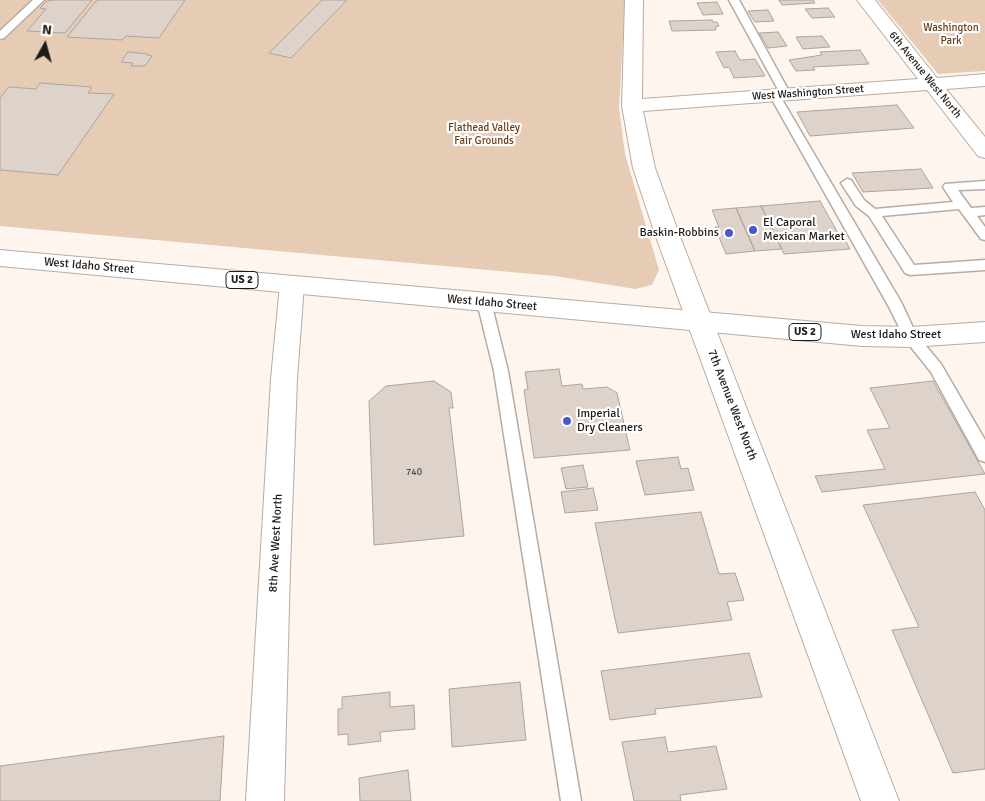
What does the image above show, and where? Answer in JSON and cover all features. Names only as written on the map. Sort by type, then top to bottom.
[{"type":"main road","name":"7th Avenue West North","points":[[634,0],[632,106],[644,168],[880,801]]},
{"type":"main road","name":"6th Avenue West North","points":[[866,0],[985,151]]},
{"type":"main road","name":"West Washington Street","points":[[632,106],[985,80]]},
{"type":"main road","name":"West Idaho Street","points":[[0,258],[852,336],[911,337],[985,332]]},
{"type":"main road","name":"8th Ave West North","points":[[265,801],[284,380],[292,285]]},
{"type":"lane","points":[[0,36],[39,0]]},
{"type":"lane","points":[[734,0],[780,95],[911,337],[936,368],[985,455]]},
{"type":"lane","points":[[847,183],[860,203],[873,213],[910,270],[985,265]]},
{"type":"lane","points":[[985,184],[949,188],[985,236]]},
{"type":"lane","points":[[873,213],[964,208],[985,211]]},
{"type":"lane","points":[[484,302],[501,371],[571,801]]},
{"type":"green space","name":"Flathead Valley Fair Grounds","points":[[0,0],[625,0],[619,108],[625,154],[659,270],[652,285],[635,289],[555,276],[0,226]]},
{"type":"green space","name":"Washington Park","points":[[878,0],[985,0],[985,71],[938,74]]},
{"type":"building","points":[[92,0],[65,33],[27,31],[46,9],[40,8],[47,1]]},
{"type":"building","points":[[97,0],[185,0],[159,38],[126,36],[122,40],[67,37]]},
{"type":"building","points":[[322,0],[347,0],[291,58],[269,53]]},
{"type":"building","points":[[779,0],[813,0],[815,3],[782,5]]},
{"type":"building","points":[[717,2],[723,14],[703,15],[697,3]]},
{"type":"building","points":[[828,8],[835,17],[812,18],[805,9]]},
{"type":"building","points":[[768,10],[774,21],[755,22],[748,11]]},
{"type":"building","points":[[712,20],[717,22],[719,26],[715,27],[716,30],[672,31],[669,21]]},
{"type":"building","points":[[778,32],[787,46],[768,48],[759,33]]},
{"type":"building","points":[[822,36],[830,47],[803,49],[796,37]]},
{"type":"building","points":[[860,50],[869,64],[813,67],[815,70],[796,71],[789,60],[822,55],[820,52]]},
{"type":"building","points":[[735,51],[740,60],[755,59],[765,76],[734,78],[729,67],[724,68],[716,52]]},
{"type":"building","points":[[128,52],[152,56],[145,66],[131,66],[133,63],[121,62]]},
{"type":"building","points":[[40,83],[92,87],[88,93],[114,94],[58,175],[0,170],[0,98],[9,87],[36,89]]},
{"type":"building","points":[[897,105],[914,128],[810,136],[797,112]]},
{"type":"building","points":[[921,169],[933,188],[863,192],[852,173]]},
{"type":"building","points":[[820,201],[838,233],[841,233],[850,249],[784,254],[761,206]]},
{"type":"building","points":[[761,206],[782,249],[755,251],[736,208]]},
{"type":"building","points":[[736,208],[755,251],[726,254],[715,227],[719,227],[712,210]]},
{"type":"building","points":[[559,369],[562,386],[582,384],[583,389],[607,387],[617,393],[630,450],[534,458],[524,390],[528,389],[525,372]]},
{"type":"building","points":[[434,381],[451,392],[453,408],[449,408],[464,536],[374,545],[369,401],[386,386]]},
{"type":"building","points":[[933,381],[985,474],[822,492],[815,476],[885,469],[867,430],[890,428],[870,388]]},
{"type":"building","points":[[678,457],[681,469],[688,468],[694,490],[645,495],[636,461]]},
{"type":"building","points":[[583,465],[588,487],[566,489],[561,468]]},
{"type":"building","points":[[593,488],[598,510],[565,513],[561,492]]},
{"type":"building","points":[[975,492],[985,510],[985,769],[953,773],[892,630],[919,627],[863,505]]},
{"type":"building","points":[[701,512],[719,574],[735,573],[744,600],[727,602],[732,620],[618,633],[595,523]]},
{"type":"building","points":[[749,653],[762,697],[655,709],[656,714],[610,720],[601,671]]},
{"type":"building","points":[[520,682],[526,740],[452,747],[449,689]]},
{"type":"building","points":[[390,692],[390,707],[414,705],[415,729],[380,732],[381,741],[348,745],[348,734],[338,735],[338,709],[342,709],[342,697]]},
{"type":"building","points":[[224,736],[220,801],[0,801],[0,766]]},
{"type":"building","points":[[665,737],[668,752],[716,746],[727,789],[680,795],[681,801],[634,801],[622,742]]},
{"type":"building","points":[[408,770],[411,801],[360,801],[359,778]]},
{"type":"place","name":"El Caporal Mexican Market","points":[[753,230]]},
{"type":"place","name":"Baskin-Robbins","points":[[729,233]]},
{"type":"place","name":"Imperial Dry Cleaners","points":[[567,421]]}]
